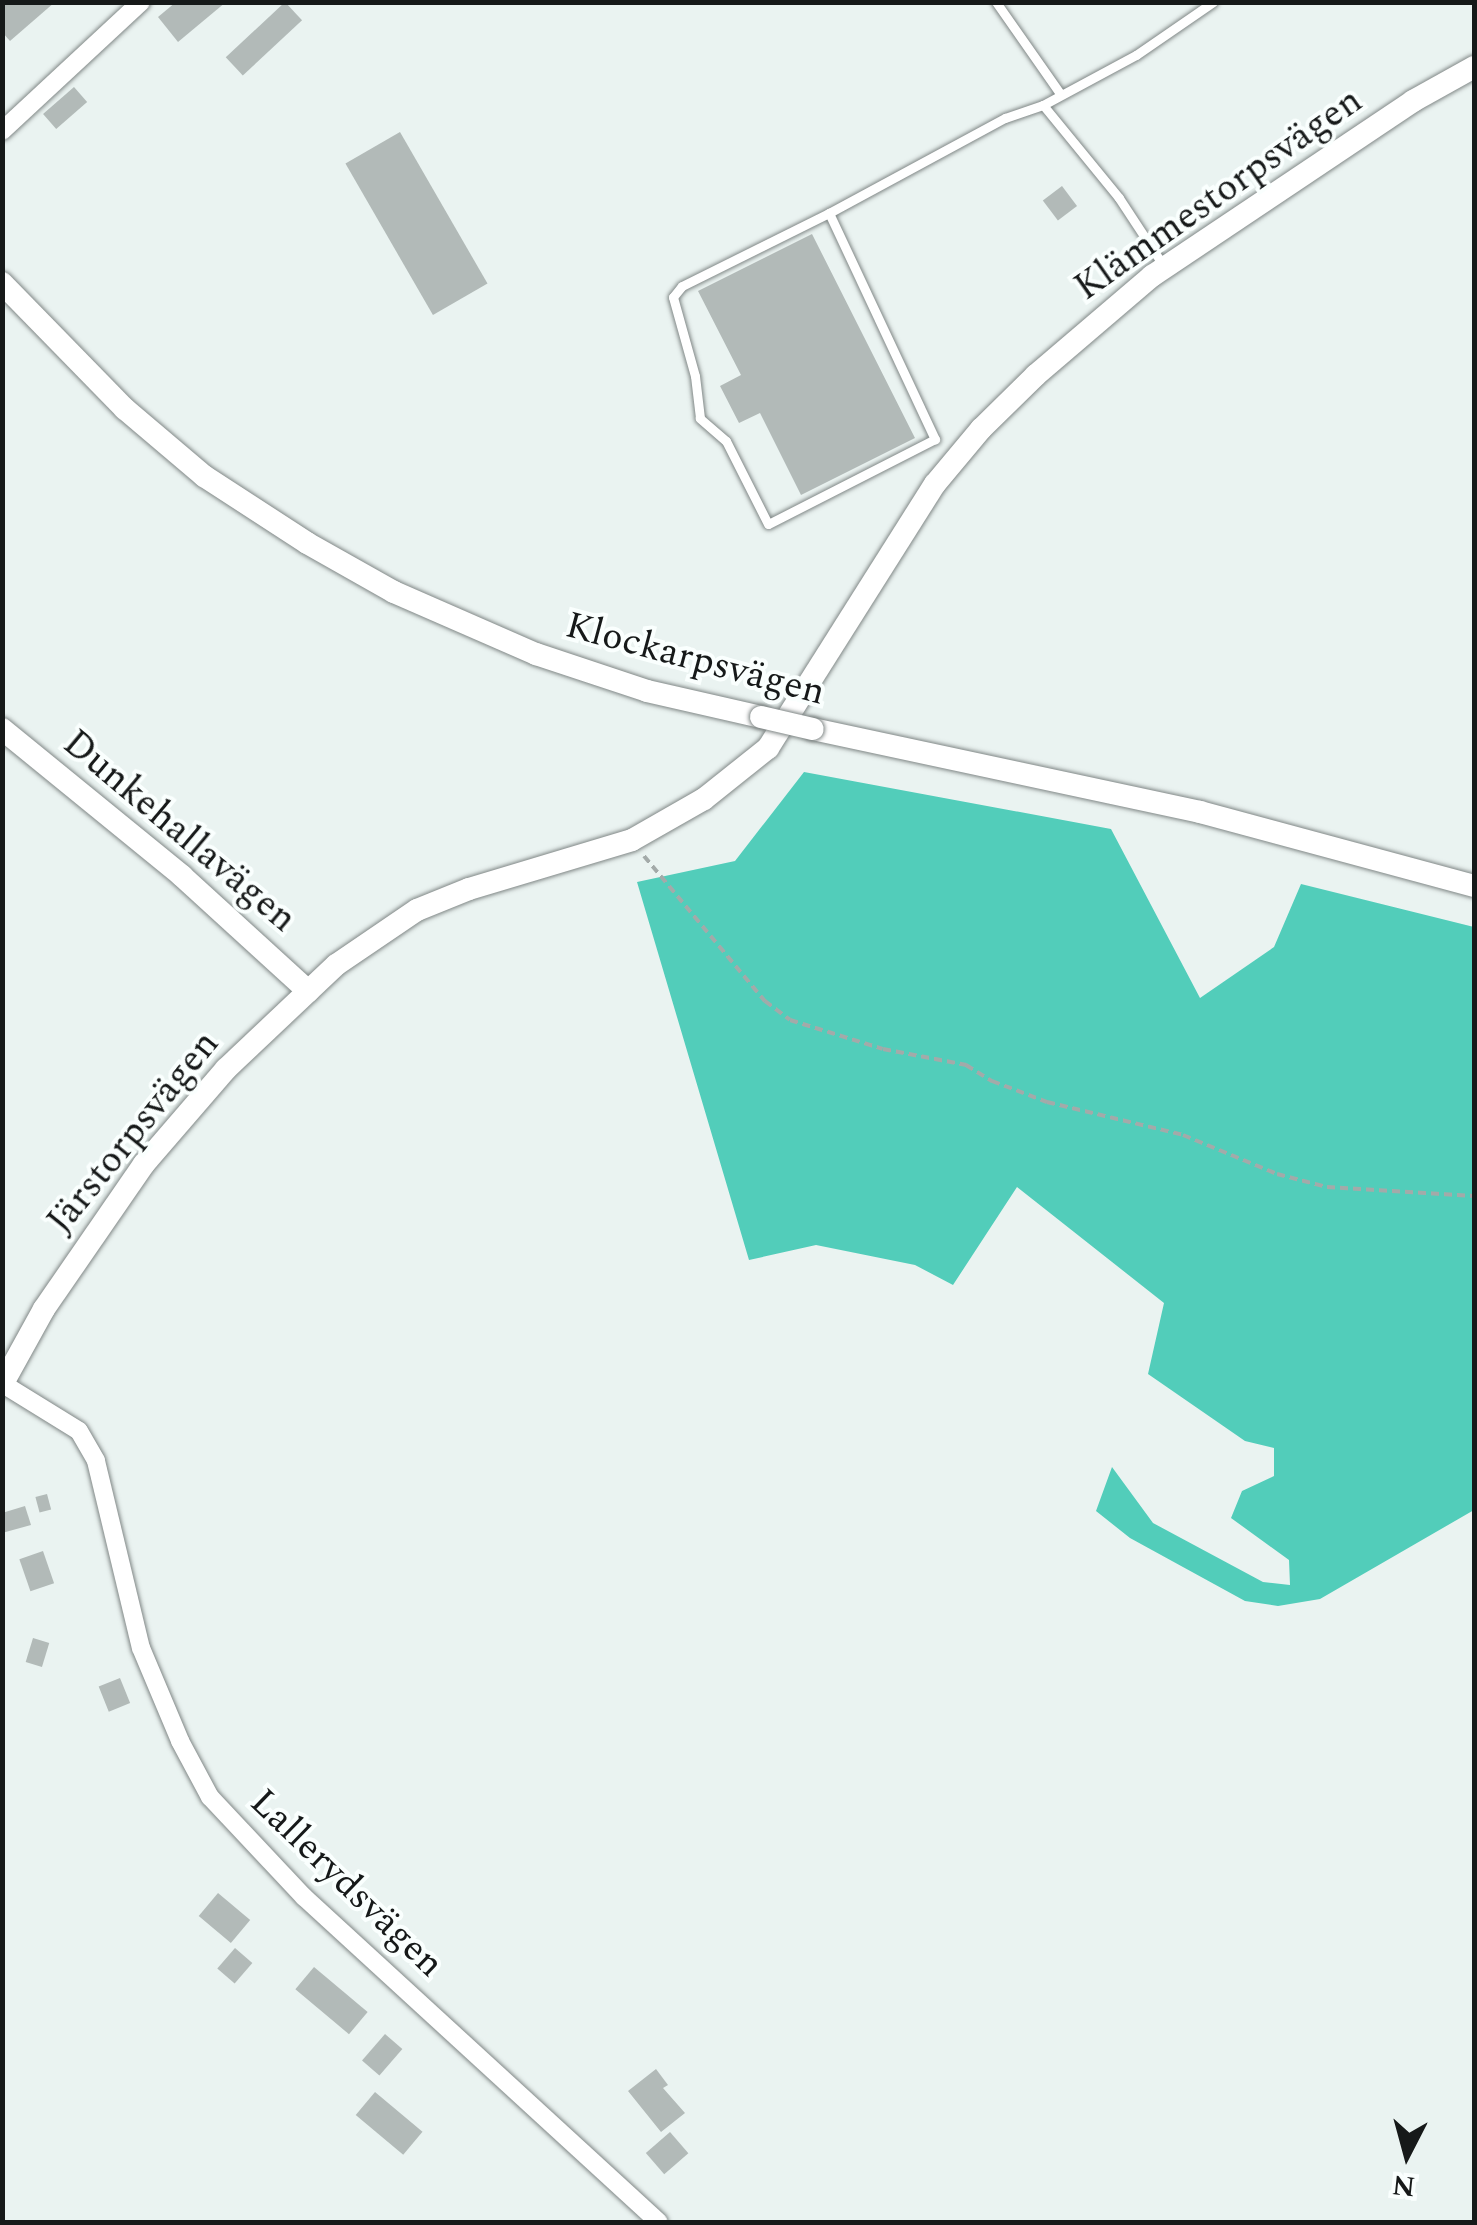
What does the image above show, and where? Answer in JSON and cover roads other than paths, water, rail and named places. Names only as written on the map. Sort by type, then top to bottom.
[{"type":"street","points":[[2,131],[140,2]]},
{"type":"street","name":"Klämmestorpsvägen","points":[[308,991],[376,935],[417,910],[469,889],[632,840],[704,799],[768,748],[865,602],[935,484],[981,428],[1036,375],[1164,267],[1396,112],[1474,67]]},
{"type":"street","name":"Klockarpsvägen","points":[[2,283],[138,420],[204,476],[307,543],[394,592],[536,654],[646,691],[1200,812],[1474,886]]},
{"type":"street","name":"Dunkehallavägen","points":[[2,730],[182,876],[308,991]]},
{"type":"street","name":"Järstorpsvägen","points":[[3,1384],[44,1309],[144,1164],[226,1069],[308,991]]},
{"type":"street","name":"Lallerydsvägen","points":[[3,1384],[79,1431],[96,1462],[141,1648],[180,1741],[210,1797],[304,1897],[659,2222]]},
{"type":"lane","points":[[996,2],[1061,95]]},
{"type":"lane","points":[[829,213],[934,439],[768,524],[726,441],[700,418],[695,376],[673,297],[682,286],[1136,55],[1213,2]]},
{"type":"lane","points":[[1043,104],[1118,198],[1164,267]]}]
